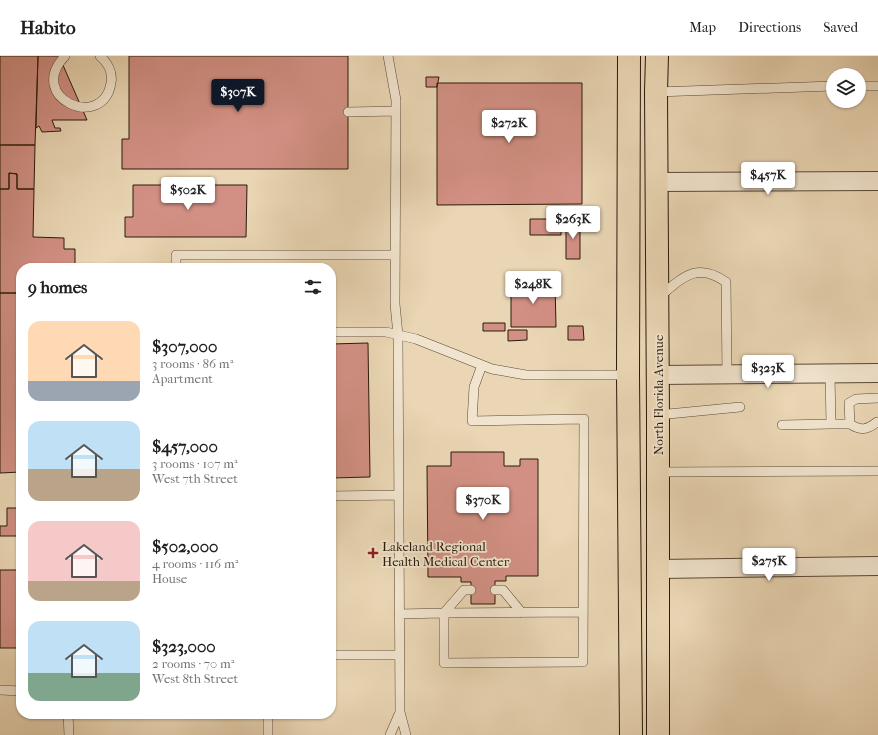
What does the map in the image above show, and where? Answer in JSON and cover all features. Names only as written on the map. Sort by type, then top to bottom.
[{"type":"main road","points":[[629,56],[628,375],[631,735]]},
{"type":"main road","name":"North Florida Avenue","points":[[657,56],[659,569],[658,735]]},
{"type":"street","points":[[658,182],[878,181]]},
{"type":"street","points":[[658,375],[878,373]]},
{"type":"street","points":[[659,569],[878,566]]},
{"type":"lane","points":[[65,56],[55,71],[54,80],[56,89],[61,98],[68,104],[86,108],[96,105],[103,99],[109,92],[112,82],[108,64],[100,56]]},
{"type":"lane","points":[[388,56],[396,100],[395,304],[398,335],[399,655],[400,712],[406,735]]},
{"type":"lane","points":[[656,92],[826,86]]},
{"type":"lane","points":[[866,86],[878,86]]},
{"type":"lane","points":[[348,112],[396,111]]},
{"type":"lane","points":[[176,263],[176,255],[395,255]]},
{"type":"lane","points":[[658,298],[688,274],[700,272],[715,274],[726,282],[727,375]]},
{"type":"lane","points":[[336,332],[386,332],[416,339],[492,369],[526,375],[628,375]]},
{"type":"lane","points":[[471,590],[464,590],[444,614],[444,663],[583,662],[584,419],[472,420],[474,387],[482,365]]},
{"type":"lane","points":[[830,374],[831,424]]},
{"type":"lane","points":[[850,424],[849,403],[856,399],[877,401]]},
{"type":"lane","points":[[658,415],[740,407]]},
{"type":"lane","points":[[782,425],[850,424],[858,430],[868,429],[877,422]]},
{"type":"lane","points":[[658,472],[878,471]]},
{"type":"lane","points":[[336,496],[398,495]]},
{"type":"lane","points":[[495,590],[503,590],[522,613]]},
{"type":"lane","points":[[399,614],[583,612]]},
{"type":"lane","points":[[336,656],[399,655]]},
{"type":"lane","points":[[0,690],[16,691]]},
{"type":"lane","points":[[390,735],[400,712]]},
{"type":"lane","points":[[68,719],[69,735]]},
{"type":"lane","points":[[268,719],[268,735]]},
{"type":"building","points":[[0,56],[38,56],[35,145],[0,145]]},
{"type":"building","points":[[38,56],[59,56],[87,120],[52,120],[55,128],[60,128],[61,131],[42,132],[39,126],[36,128]]},
{"type":"building","points":[[129,56],[348,56],[348,169],[122,169],[122,139],[129,139]]},
{"type":"building","points":[[426,77],[439,77],[437,87],[426,87]]},
{"type":"building","points":[[437,83],[582,83],[582,204],[437,205]]},
{"type":"building","points":[[0,145],[35,145],[34,189],[17,189],[17,174],[9,173],[9,189],[0,189]]},
{"type":"building","points":[[9,173],[17,174],[17,189],[34,189],[33,237],[64,238],[64,249],[75,249],[75,263],[16,263],[16,293],[0,293],[0,189],[9,189]]},
{"type":"building","points":[[133,185],[247,185],[246,237],[125,237],[125,217],[133,217]]},
{"type":"building","points":[[530,219],[561,219],[561,235],[530,235]]},
{"type":"building","points":[[566,222],[580,222],[580,259],[566,259]]},
{"type":"building","points":[[555,283],[556,327],[511,327],[511,284]]},
{"type":"building","points":[[0,293],[16,293],[16,472],[0,473]]},
{"type":"building","points":[[483,323],[505,323],[505,331],[483,331]]},
{"type":"building","points":[[568,326],[583,326],[584,340],[568,340]]},
{"type":"building","points":[[508,330],[527,330],[527,340],[508,341]]},
{"type":"building","points":[[368,343],[370,477],[336,478],[336,344]]},
{"type":"building","points":[[451,452],[504,452],[504,466],[520,466],[520,459],[538,459],[538,576],[506,576],[506,581],[495,581],[495,604],[471,604],[471,582],[461,582],[461,577],[428,577],[427,466],[451,466]]},
{"type":"building","points":[[7,508],[16,508],[16,536],[0,536],[0,526],[7,526]]},
{"type":"building","points":[[0,570],[16,570],[16,648],[0,648]]},
{"type":"place","name":"Lakeland Regional Health Medical Center","points":[[373,553]]}]
